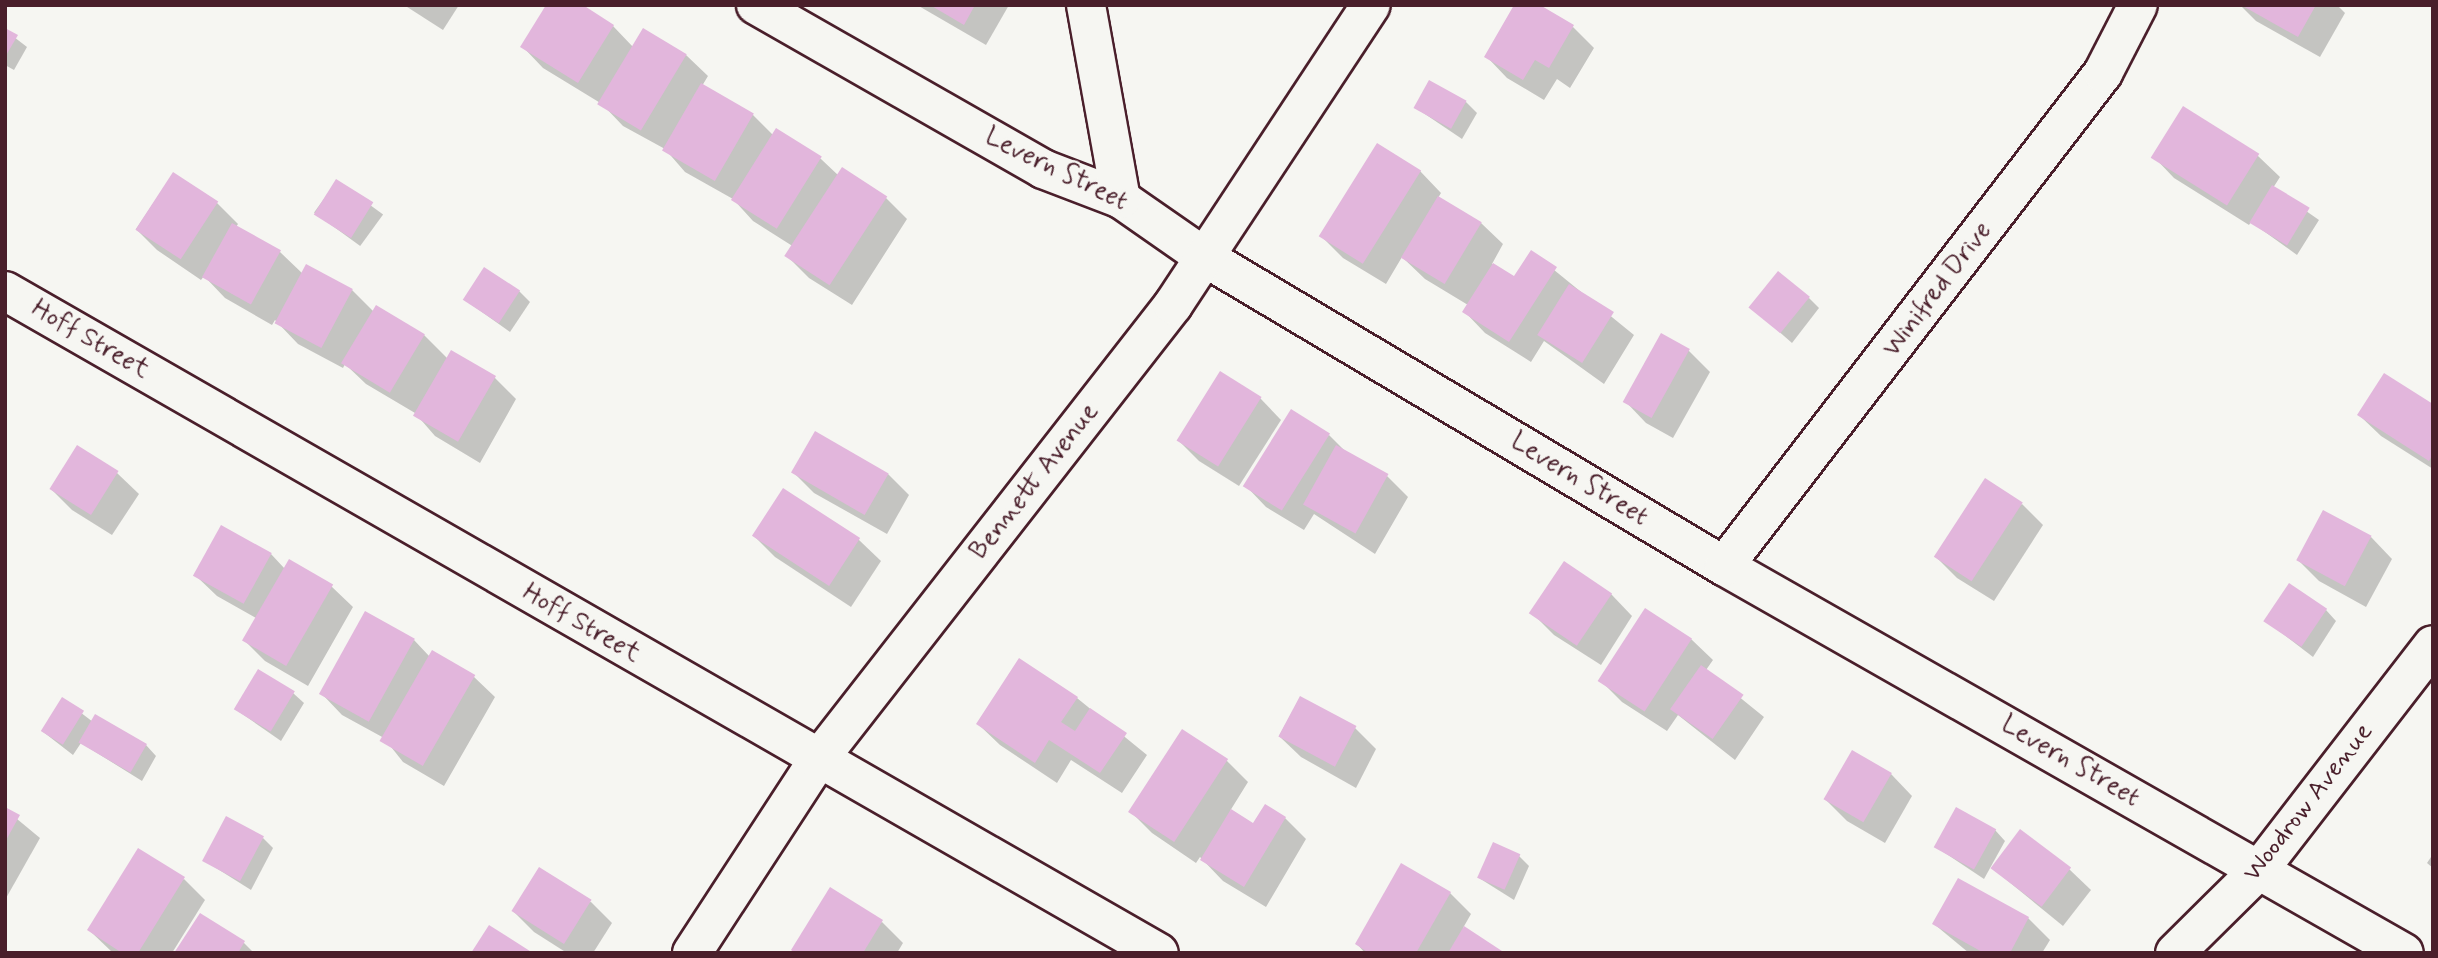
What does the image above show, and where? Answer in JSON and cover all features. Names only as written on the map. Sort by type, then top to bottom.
[{"type":"street","name":"Levern Street","points":[[756,5],[1043,169],[1121,199],[1206,258],[1724,566],[2404,953]]},
{"type":"street","points":[[1086,5],[1121,199]]},
{"type":"street","name":"Bennett Avenue","points":[[692,953],[818,760],[1206,258],[1371,5]]},
{"type":"street","name":"Winifred Drive","points":[[1724,566],[2103,73],[2138,5]]},
{"type":"street","name":"Hoff Street","points":[[5,291],[818,760],[1159,953]]},
{"type":"street","name":"Woodrow Avenue","points":[[2175,953],[2259,870],[2433,645]]},
{"type":"building","points":[[546,5],[583,5],[614,25],[578,83],[520,47]]},
{"type":"building","points":[[930,5],[975,5],[964,25]]},
{"type":"building","points":[[1514,5],[1540,5],[1574,25],[1549,68],[1535,60],[1523,80],[1484,57]]},
{"type":"building","points":[[2241,5],[2316,5],[2298,37]]},
{"type":"building","points":[[5,28],[18,35],[5,57]]},
{"type":"building","points":[[643,28],[687,54],[641,131],[597,104]]},
{"type":"building","points":[[1429,80],[1467,101],[1451,129],[1413,108]]},
{"type":"building","points":[[701,83],[754,114],[715,181],[662,151]]},
{"type":"building","points":[[2183,106],[2259,154],[2227,205],[2151,158]]},
{"type":"building","points":[[776,128],[822,157],[777,229],[731,200]]},
{"type":"building","points":[[1377,143],[1421,171],[1363,264],[1319,236]]},
{"type":"building","points":[[842,167],[887,196],[830,285],[784,256]]},
{"type":"building","points":[[173,172],[218,201],[181,259],[135,230]]},
{"type":"building","points":[[336,179],[373,202],[351,238],[314,215]]},
{"type":"building","points":[[2272,185],[2310,208],[2287,245],[2249,223]]},
{"type":"building","points":[[1438,196],[1482,222],[1445,284],[1401,258]]},
{"type":"building","points":[[232,223],[281,250],[251,304],[202,277]]},
{"type":"building","points":[[1531,250],[1557,267],[1509,342],[1462,312],[1493,263],[1514,276]]},
{"type":"building","points":[[306,264],[353,289],[321,348],[275,323]]},
{"type":"building","points":[[484,267],[520,290],[499,323],[463,300]]},
{"type":"building","points":[[1778,271],[1810,297],[1780,333],[1748,308]]},
{"type":"building","points":[[1569,284],[1614,312],[1582,363],[1537,335]]},
{"type":"building","points":[[376,305],[425,334],[390,393],[341,363]]},
{"type":"building","points":[[1661,333],[1690,349],[1652,418],[1623,402]]},
{"type":"building","points":[[451,350],[496,376],[458,442],[413,416]]},
{"type":"building","points":[[1220,371],[1262,397],[1218,467],[1177,441]]},
{"type":"building","points":[[2384,373],[2433,404],[2433,454],[2429,461],[2357,415]]},
{"type":"building","points":[[1291,409],[1330,433],[1282,511],[1243,486]]},
{"type":"building","points":[[815,431],[889,473],[865,515],[791,473]]},
{"type":"building","points":[[77,445],[119,471],[91,515],[49,489]]},
{"type":"building","points":[[1336,445],[1388,474],[1356,534],[1303,504]]},
{"type":"building","points":[[1985,478],[2023,503],[1972,581],[1934,557]]},
{"type":"building","points":[[783,488],[860,538],[829,586],[752,536]]},
{"type":"building","points":[[2323,510],[2372,536],[2345,586],[2296,560]]},
{"type":"building","points":[[221,525],[272,553],[244,604],[193,576]]},
{"type":"building","points":[[289,559],[333,584],[286,666],[242,640]]},
{"type":"building","points":[[1564,561],[1612,593],[1577,646],[1529,613]]},
{"type":"building","points":[[2289,583],[2327,609],[2301,647],[2263,621]]},
{"type":"building","points":[[1645,608],[1692,638],[1645,711],[1598,681]]},
{"type":"building","points":[[365,611],[415,639],[369,722],[319,694]]},
{"type":"building","points":[[432,650],[475,675],[423,766],[380,741]]},
{"type":"building","points":[[1019,658],[1078,697],[1061,722],[1075,731],[1090,708],[1127,733],[1100,773],[1049,740],[1035,763],[976,724]]},
{"type":"building","points":[[1701,665],[1744,695],[1713,739],[1670,709]]},
{"type":"building","points":[[258,669],[295,691],[271,731],[234,709]]},
{"type":"building","points":[[1300,696],[1357,726],[1335,767],[1278,737]]},
{"type":"building","points":[[62,697],[84,711],[63,745],[41,731]]},
{"type":"building","points":[[95,714],[147,744],[130,773],[78,743]]},
{"type":"building","points":[[1182,729],[1228,759],[1174,842],[1128,812]]},
{"type":"building","points":[[1852,750],[1892,773],[1863,822],[1824,799]]},
{"type":"building","points":[[1265,804],[1286,817],[1244,887],[1200,860],[1231,809],[1253,823]]},
{"type":"building","points":[[5,807],[20,815],[5,842]]},
{"type":"building","points":[[1956,807],[1996,829],[1974,870],[1934,847]]},
{"type":"building","points":[[226,816],[264,836],[240,881],[202,861]]},
{"type":"building","points":[[2020,829],[2071,868],[2042,907],[1991,868]]},
{"type":"building","points":[[1493,842],[1520,854],[1505,890],[1477,878]]},
{"type":"building","points":[[138,848],[185,877],[138,953],[122,953],[87,930]]},
{"type":"building","points":[[1401,863],[1451,892],[1416,953],[1369,953],[1355,944]]},
{"type":"building","points":[[539,867],[592,900],[564,944],[511,911]]},
{"type":"building","points":[[1958,878],[2029,917],[2010,953],[1984,953],[1932,924]]},
{"type":"building","points":[[830,887],[883,920],[863,953],[795,953],[791,950]]},
{"type":"building","points":[[200,913],[245,941],[238,953],[174,953]]},
{"type":"building","points":[[489,925],[533,953],[471,953]]},
{"type":"building","points":[[1464,926],[1505,953],[1448,953]]}]
